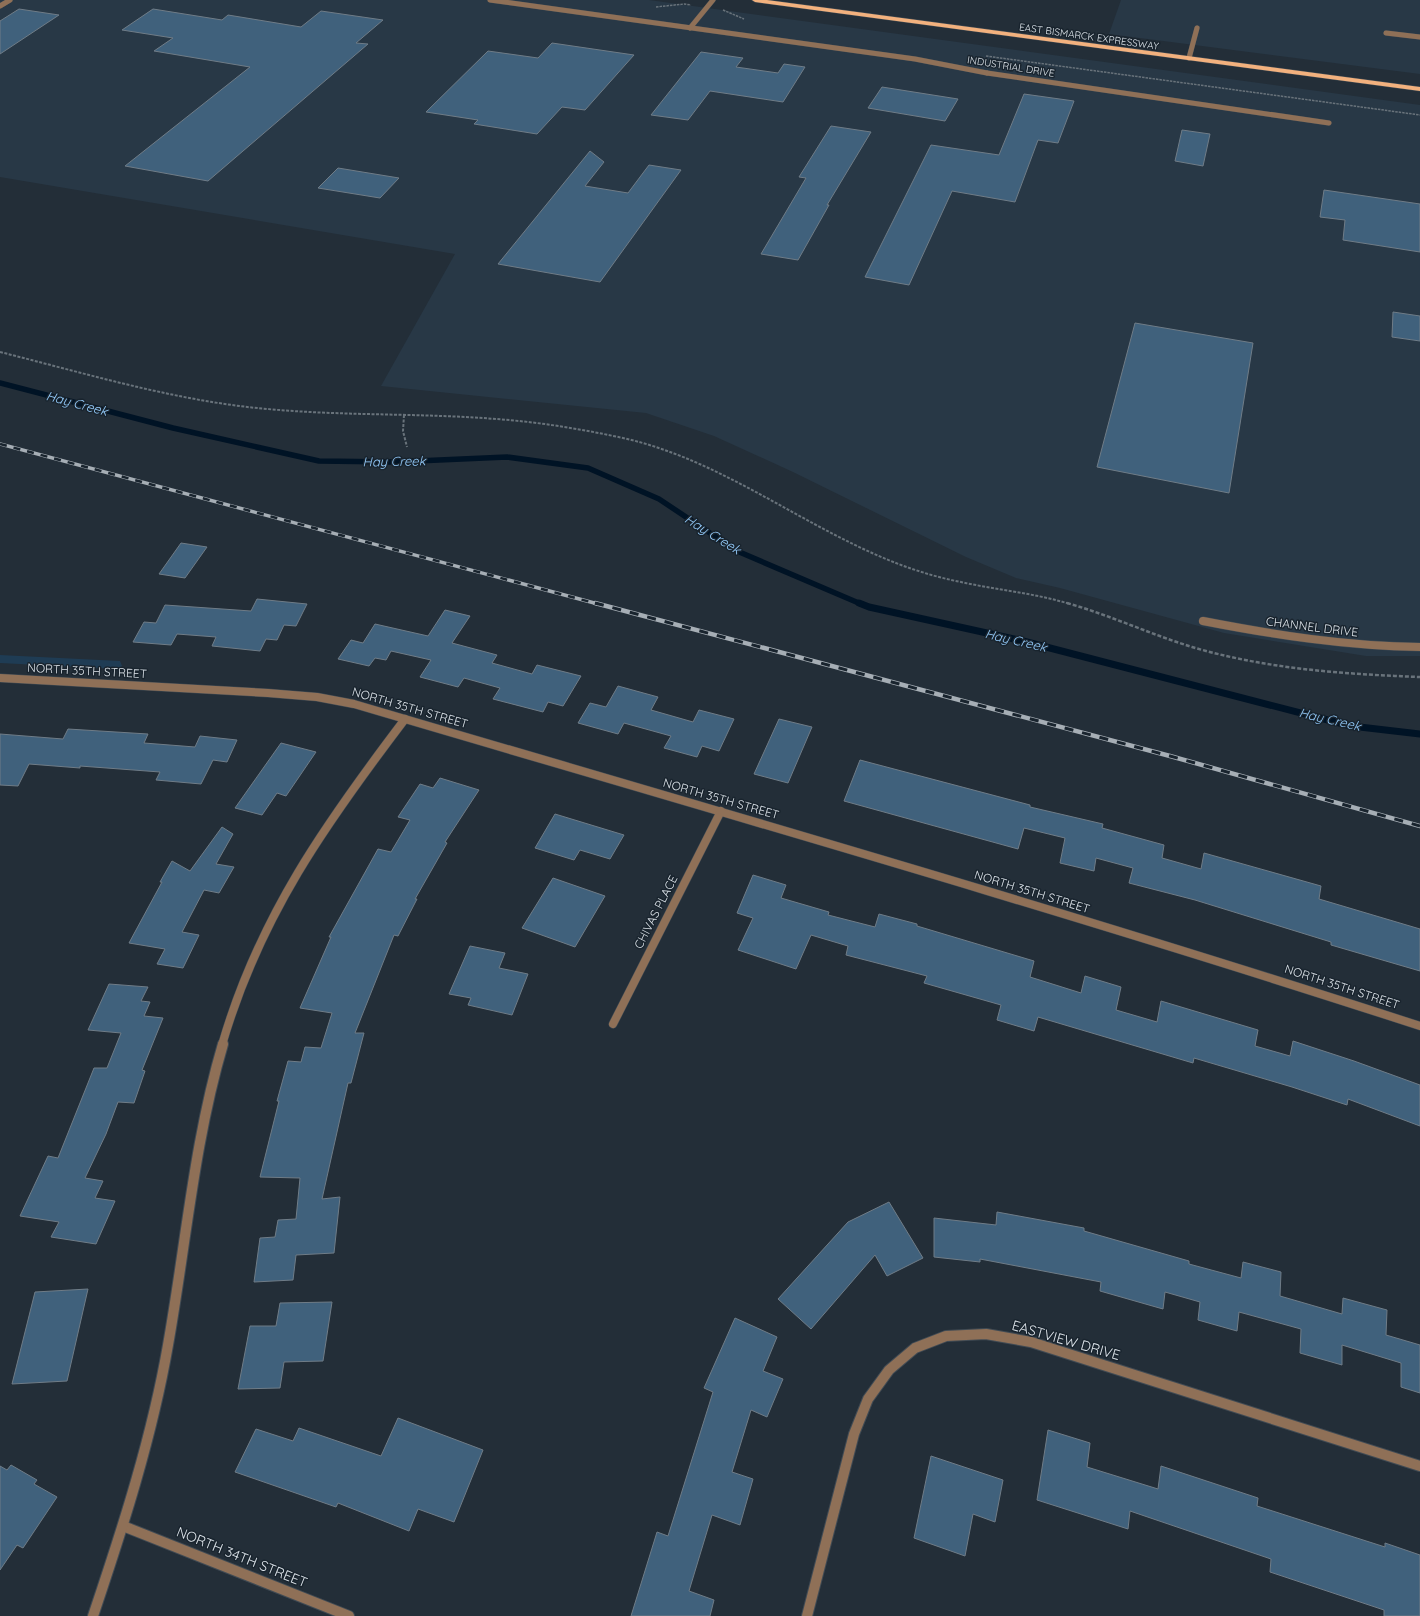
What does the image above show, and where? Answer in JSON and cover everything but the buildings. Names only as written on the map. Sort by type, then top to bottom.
[{"type":"main road","name":"EAST BISMARCK EXPRESSWAY","points":[[755,0],[1420,89]]},
{"type":"street","points":[[0,6],[10,0]]},
{"type":"street","name":"INDUSTRIAL DRIVE","points":[[490,0],[915,59],[987,73],[1329,123]]},
{"type":"street","points":[[690,28],[713,0]]},
{"type":"street","points":[[1189,58],[1197,28]]},
{"type":"street","points":[[1386,33],[1420,37]]},
{"type":"street","name":"CHANNEL DRIVE","points":[[1203,620],[1281,636],[1379,646],[1420,647]]},
{"type":"street","name":"NORTH 35TH STREET","points":[[0,678],[297,695],[354,704],[721,811],[1216,960],[1420,1026]]},
{"type":"street","points":[[93,1616],[141,1467],[157,1404],[205,1111],[214,1071],[226,1030],[262,940],[287,891],[312,849],[405,719]]},
{"type":"street","name":"CHIVAS PLACE","points":[[613,1024],[721,811]]},
{"type":"street","name":"EASTVIEW DRIVE","points":[[807,1616],[854,1434],[868,1399],[889,1370],[916,1348],[946,1336],[986,1334],[1031,1342],[1420,1466]]},
{"type":"street","name":"NORTH 34TH STREET","points":[[123,1526],[349,1616]]},
{"type":"path","points":[[653,7],[684,4],[707,7],[726,10],[746,20]]},
{"type":"path","points":[[985,56],[1420,114]]},
{"type":"path","points":[[0,352],[160,391],[218,402],[283,410],[536,422],[573,427],[628,439],[665,450],[697,463],[834,536],[874,554],[918,570],[962,582],[1055,600],[1192,647],[1240,659],[1320,671],[1420,677]]},
{"type":"path","points":[[404,415],[403,431],[407,447]]},
{"type":"shaded area","points":[[0,0],[649,0],[1420,105],[1420,656],[1366,656],[1224,633],[1060,588],[1016,578],[966,557],[793,472],[714,436],[646,413],[381,386],[455,254],[0,177]]},
{"type":"shaded area","points":[[1121,0],[1420,0],[1420,74],[1109,34]]},
{"type":"shaded area","points":[[0,655],[120,661],[122,666],[118,669],[0,663]]},
{"type":"waterway","name":"Hay Creek","points":[[0,383],[173,428],[319,461],[394,462],[507,457],[588,468],[659,499],[737,551],[861,604]]},
{"type":"waterway","name":"Hay Creek","points":[[859,603],[869,607],[1023,641],[1351,726],[1420,734]]},
{"type":"railway","points":[[0,444],[598,604]]},
{"type":"railway","points":[[595,603],[1170,756],[1420,826]]}]
